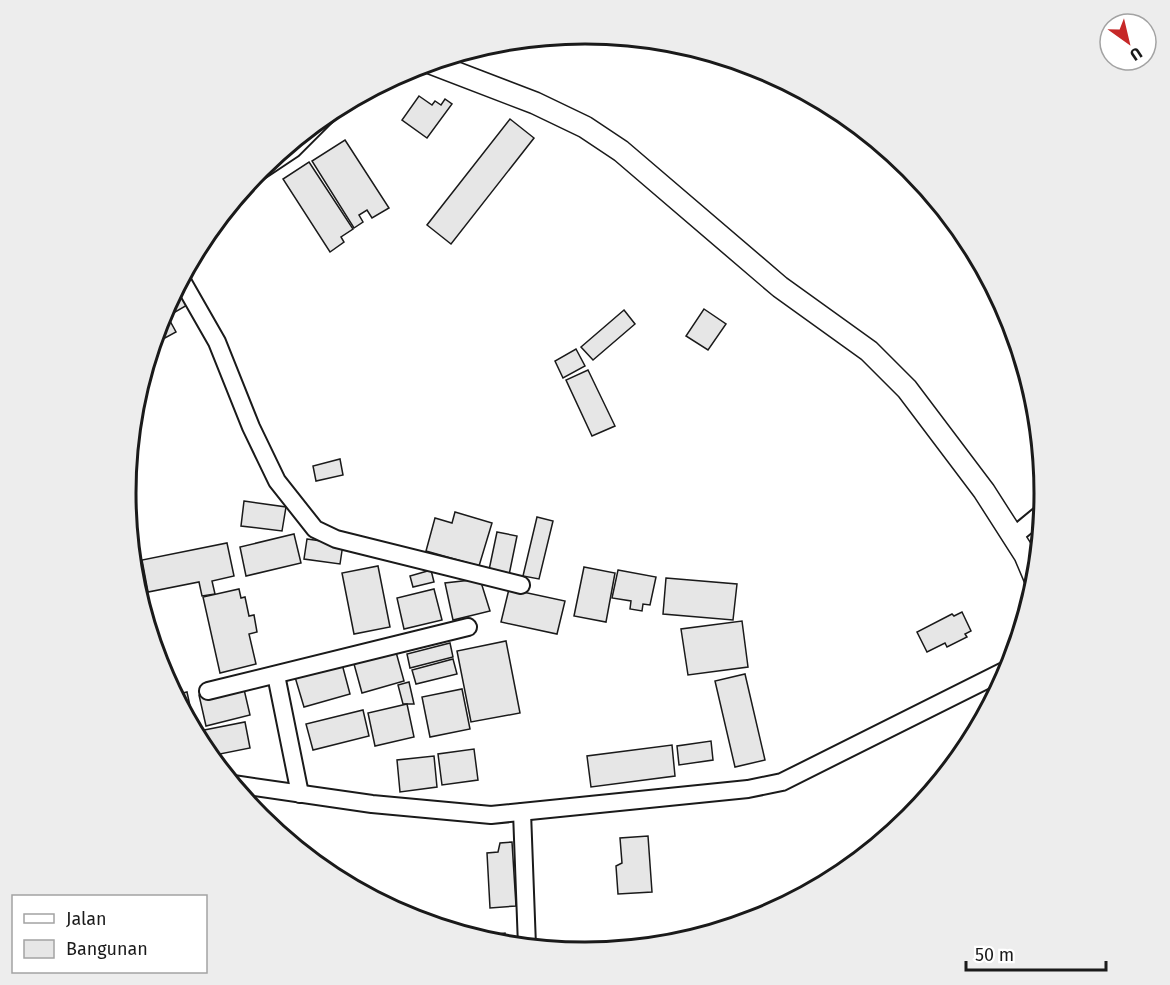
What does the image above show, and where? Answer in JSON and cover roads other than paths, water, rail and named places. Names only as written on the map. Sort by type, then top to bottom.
[{"type":"street","points":[[441,67],[560,113],[621,151],[780,287],[869,351],[892,371],[919,404],[1014,536],[1028,564]]},
{"type":"street","points":[[186,287],[217,342],[272,473],[289,500],[315,529],[336,539],[522,585]]},
{"type":"street","points":[[1014,536],[1033,520]]},
{"type":"street","points":[[208,691],[468,627]]},
{"type":"street","points":[[276,675],[300,794]]},
{"type":"street","points":[[244,786],[464,814],[491,815],[748,789],[782,782],[995,676]]},
{"type":"street","points":[[522,812],[527,938]]}]
